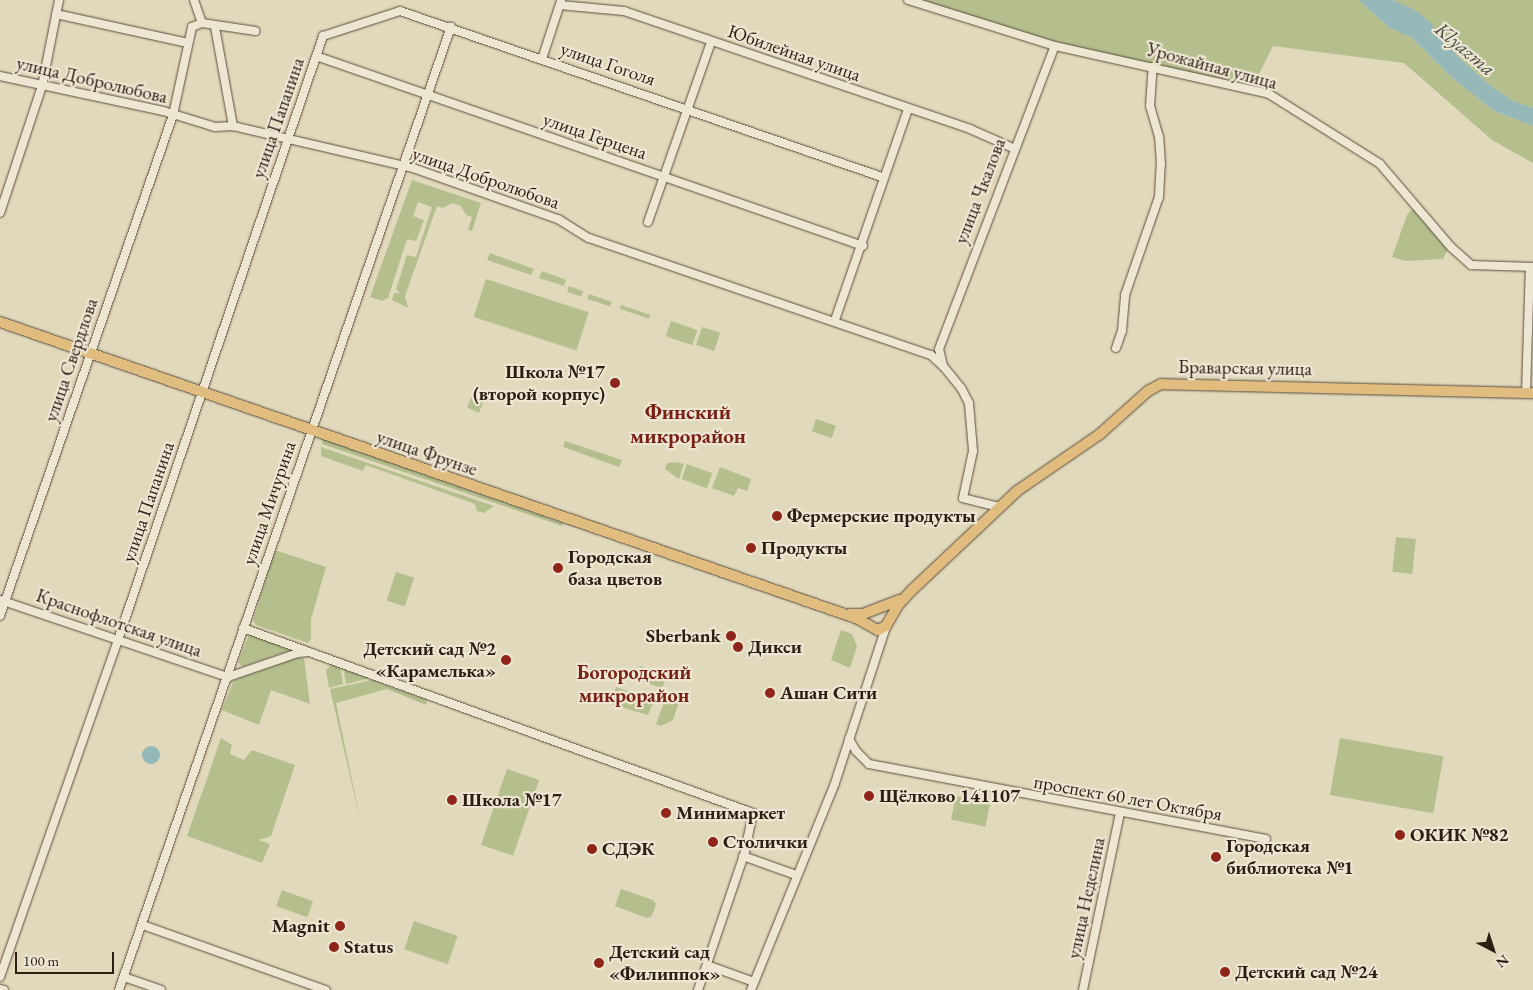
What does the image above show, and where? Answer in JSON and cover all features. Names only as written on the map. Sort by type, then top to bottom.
[{"type":"main road","name":"улица Фрунзе","points":[[0,322],[311,432],[844,614],[871,627]]},
{"type":"main road","name":"Браварская улица","points":[[912,590],[999,507],[1100,434],[1148,391],[1161,384],[1529,393]]},
{"type":"main road","points":[[869,612],[867,621],[871,627],[881,629],[912,590]]},
{"type":"main road","points":[[844,614],[869,612],[892,604],[912,590]]},
{"type":"main road","points":[[880,608],[888,614],[887,623]]},
{"type":"street","points":[[0,213],[42,86],[59,0]]},
{"type":"street","points":[[194,0],[202,23],[215,27],[255,31]]},
{"type":"street","name":"Урожайная улица","points":[[908,0],[1058,47],[1269,94],[1380,164],[1451,248],[1472,265],[1532,267]]},
{"type":"street","name":"Юбилейная улица","points":[[542,59],[561,2],[624,11],[970,129],[1013,148]]},
{"type":"street","name":"улица Гоголя","points":[[323,36],[400,11],[688,108],[882,177]]},
{"type":"street","points":[[56,14],[188,43]]},
{"type":"street","name":"улица Свердлова","points":[[0,616],[3,601],[174,115],[192,27],[202,23]]},
{"type":"street","points":[[215,27],[233,126]]},
{"type":"street","name":"улица Мичурина","points":[[119,990],[143,925],[243,628],[451,27]]},
{"type":"street","name":"улица Папанина","points":[[0,977],[118,640],[323,36]]},
{"type":"street","points":[[648,222],[711,42]]},
{"type":"street","name":"улица Чкалова","points":[[943,366],[938,349],[1013,148],[1058,47]]},
{"type":"street","name":"улица Герцена","points":[[316,56],[863,246]]},
{"type":"street","points":[[1116,348],[1122,331],[1125,295],[1159,197],[1161,164],[1159,137],[1150,106],[1153,67]]},
{"type":"street","name":"улица Добролюбова","points":[[0,76],[174,115],[214,127],[233,126],[404,166],[558,219],[589,238],[835,320],[931,355],[943,366]]},
{"type":"street","points":[[835,320],[882,190],[882,177],[908,109]]},
{"type":"street","points":[[1529,393],[1532,267]]},
{"type":"street","points":[[943,366],[961,388],[969,403],[973,451],[963,498],[999,507]]},
{"type":"street","name":"Краснофлотская улица","points":[[3,601],[228,677]]},
{"type":"street","points":[[751,990],[849,739],[878,644],[887,623]]},
{"type":"street","points":[[871,627],[878,644]]},
{"type":"street","points":[[243,628],[315,652],[753,813],[743,856],[698,990]]},
{"type":"street","points":[[228,677],[298,652],[315,652]]},
{"type":"street","name":"проспект 60 лет Октября","points":[[849,739],[856,751],[869,764],[1120,813],[1266,839]]},
{"type":"street","name":"улица Неделина","points":[[1083,990],[1120,813]]},
{"type":"street","points":[[743,856],[796,875]]},
{"type":"street","points":[[143,925],[326,990]]},
{"type":"street","points":[[707,965],[754,982]]},
{"type":"street","points":[[124,976],[161,990]]},
{"type":"street","points":[[0,989],[4,990]]},
{"type":"green space","points":[[919,0],[1358,0],[1391,29],[1411,37],[1451,77],[1494,111],[1533,126],[1533,163],[1492,140],[1404,63],[1273,46],[1254,84],[1194,75],[1053,41]]},
{"type":"green space","points":[[1393,0],[1533,0],[1533,108],[1513,101],[1491,86],[1458,57],[1428,21]]},
{"type":"green space","points":[[412,180],[481,203],[472,231],[468,230],[472,217],[466,215],[461,206],[452,203],[443,208],[437,206],[405,296],[408,308],[392,300],[394,293],[400,293],[396,289],[407,255],[416,257],[432,207],[418,202],[413,216],[424,220],[416,241],[407,239],[388,298],[382,301],[370,297]]},
{"type":"green space","points":[[1413,208],[1449,247],[1443,259],[1405,261],[1392,257],[1407,215]]},
{"type":"green space","points":[[490,253],[534,269],[531,275],[487,260]]},
{"type":"green space","points":[[542,271],[566,280],[564,286],[539,278]]},
{"type":"green space","points":[[486,279],[589,312],[576,350],[474,317]]},
{"type":"green space","points":[[569,286],[583,291],[581,297],[567,292]]},
{"type":"green space","points":[[589,294],[612,302],[610,307],[587,299]]},
{"type":"green space","points":[[621,305],[650,315],[649,319],[620,309]]},
{"type":"green space","points":[[671,321],[697,330],[692,345],[666,336]]},
{"type":"green space","points":[[702,327],[720,333],[714,351],[696,345]]},
{"type":"green space","points":[[474,391],[486,396],[479,413],[467,408]]},
{"type":"green space","points":[[816,419],[836,426],[832,438],[812,431]]},
{"type":"green space","points":[[323,439],[563,523],[562,526],[322,444]]},
{"type":"green space","points":[[565,441],[622,460],[619,467],[563,447]]},
{"type":"green space","points":[[321,447],[494,506],[484,513],[477,511],[475,504],[366,465],[363,471],[321,456]]},
{"type":"green space","points":[[676,462],[684,464],[679,479],[665,469],[667,463]]},
{"type":"green space","points":[[687,464],[712,473],[707,488],[682,479]]},
{"type":"green space","points":[[720,467],[751,479],[747,491],[738,488],[734,496],[712,488]]},
{"type":"green space","points":[[1396,537],[1416,539],[1412,574],[1392,572]]},
{"type":"green space","points":[[275,550],[326,567],[311,619],[311,639],[308,643],[256,625],[253,620]]},
{"type":"green space","points":[[396,572],[414,578],[405,606],[387,601]]},
{"type":"green space","points":[[841,630],[852,634],[857,646],[850,668],[831,660]]},
{"type":"green space","points":[[249,635],[294,649],[242,667],[238,662]]},
{"type":"green space","points":[[299,657],[304,658],[310,704],[271,690],[259,725],[222,710],[234,680]]},
{"type":"green space","points":[[332,664],[340,666],[343,684],[329,688],[326,670]]},
{"type":"green space","points":[[640,666],[667,675],[662,688],[636,679]]},
{"type":"green space","points":[[343,667],[371,678],[346,684]]},
{"type":"green space","points":[[372,680],[427,700],[426,705],[387,689],[336,703],[362,828],[330,689]]},
{"type":"green space","points":[[616,687],[651,699],[653,703],[648,715],[610,704]]},
{"type":"green space","points":[[667,695],[680,699],[673,720],[661,726],[656,724]]},
{"type":"green space","points":[[221,738],[232,745],[230,754],[244,760],[252,750],[295,765],[271,836],[259,840],[270,844],[262,863],[187,836]]},
{"type":"green space","points":[[1340,738],[1443,756],[1433,813],[1330,795]]},
{"type":"green space","points":[[507,769],[539,780],[513,856],[481,845]]},
{"type":"green space","points":[[956,796],[990,803],[985,827],[951,819]]},
{"type":"green space","points":[[621,889],[653,900],[656,904],[652,916],[647,918],[615,906]]},
{"type":"green space","points":[[282,890],[313,901],[307,917],[276,906]]},
{"type":"green space","points":[[414,921],[457,936],[448,964],[404,949]]},
{"type":"water","points":[[1358,0],[1393,0],[1413,9],[1429,21],[1458,57],[1491,86],[1513,101],[1533,108],[1533,126],[1494,111],[1451,77],[1411,37],[1391,29]]},
{"type":"water","points":[[151,746],[158,748],[160,755],[158,762],[151,764],[144,762],[142,755],[144,748]]},
{"type":"place","name":"Школа №17 (второй корпус)","points":[[615,383]]},
{"type":"place","name":"Фермерские продукты","points":[[777,516]]},
{"type":"place","name":"Продукты","points":[[751,548]]},
{"type":"place","name":"Городская база цветов","points":[[558,568]]},
{"type":"place","name":"Sberbank","points":[[731,636]]},
{"type":"place","name":"Дикси","points":[[738,647]]},
{"type":"place","name":"Детский сад №2 «Карамелька»","points":[[506,660]]},
{"type":"place","name":"Ашан Сити","points":[[770,693]]},
{"type":"place","name":"Щёлково 141107","points":[[869,796]]},
{"type":"place","name":"Школа №17","points":[[452,800]]},
{"type":"place","name":"Минимаркет","points":[[666,813]]},
{"type":"place","name":"ОКИК №82","points":[[1400,835]]},
{"type":"place","name":"Столички","points":[[713,842]]},
{"type":"place","name":"СДЭК","points":[[592,849]]},
{"type":"place","name":"Городская библиотека №1","points":[[1216,857]]},
{"type":"place","name":"Magnit","points":[[340,926]]},
{"type":"place","name":"Status","points":[[334,947]]},
{"type":"place","name":"Детский сад «Филиппок»","points":[[599,963]]},
{"type":"place","name":"Детский сад №24","points":[[1225,972]]},
{"type":"district","name":"Финский микрорайон","points":[[688,424]]},
{"type":"district","name":"Богородский микрорайон","points":[[634,684]]},
{"type":"water label","name":"Klyazma","points":[[1465,49]]}]
